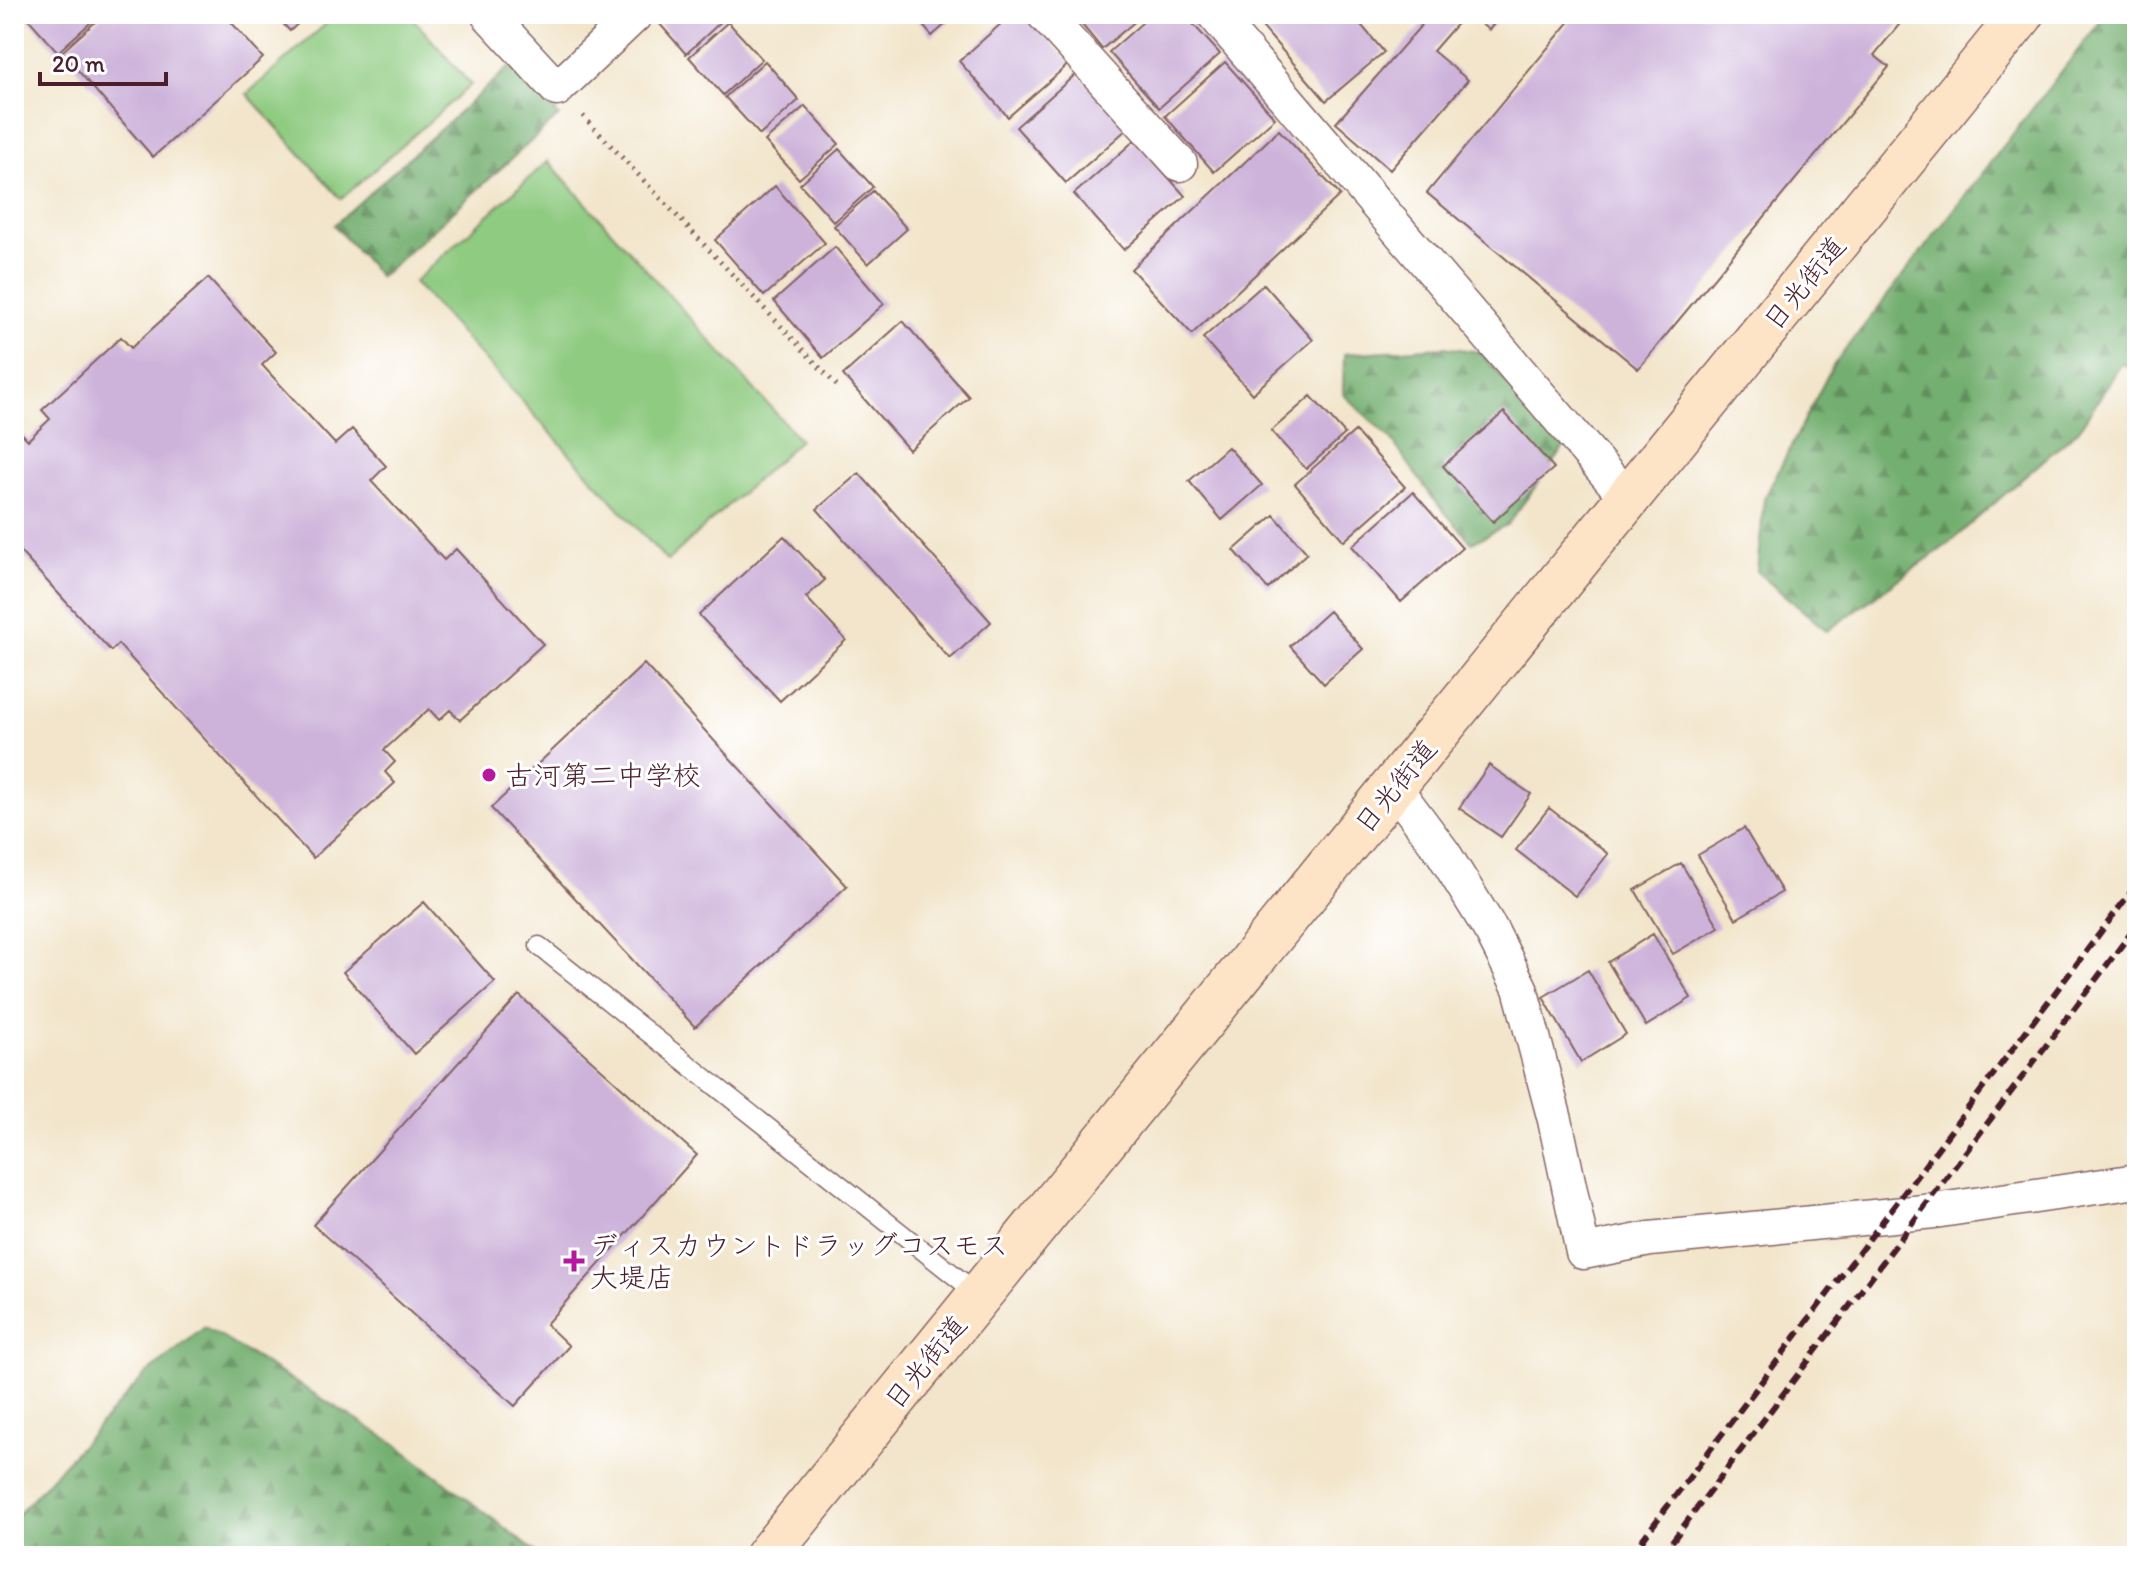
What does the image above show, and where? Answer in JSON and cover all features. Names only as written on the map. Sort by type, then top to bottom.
[{"type":"main road","name":"日光街道","points":[[767,1556],[2022,14]]},
{"type":"street","points":[[488,14],[557,89],[636,14]]},
{"type":"street","points":[[1044,14],[1180,164]]},
{"type":"street","points":[[1214,14],[1628,499]]},
{"type":"street","points":[[1394,787],[1444,854],[1492,932],[1520,988],[1555,1120],[1583,1252],[1650,1239],[1934,1211],[2137,1181]]},
{"type":"lane","points":[[539,946],[979,1295]]},
{"type":"path","points":[[557,89],[840,389]]},
{"type":"green space","points":[[337,14],[409,14],[471,85],[341,199],[247,94]]},
{"type":"green space","points":[[2106,14],[2137,14],[2137,374],[2122,363],[2079,429],[1948,544],[1827,631],[1757,572],[1764,499],[1832,367]]},
{"type":"green space","points":[[513,64],[559,116],[380,277],[334,225]]},
{"type":"green space","points":[[548,161],[800,440],[667,561],[414,282]]},
{"type":"green space","points":[[1444,347],[1480,352],[1564,447],[1508,524],[1472,543],[1434,500],[1391,439],[1343,394],[1344,354]]},
{"type":"green space","points":[[205,1327],[396,1444],[541,1556],[14,1556],[14,1519],[145,1375]]},
{"type":"building","points":[[24,14],[100,14],[58,52]]},
{"type":"building","points":[[104,14],[224,14],[263,58],[153,157],[62,52]]},
{"type":"building","points":[[274,14],[308,14],[290,31]]},
{"type":"building","points":[[653,14],[721,14],[725,18],[686,54]]},
{"type":"building","points":[[913,14],[957,14],[932,36]]},
{"type":"building","points":[[1012,14],[1026,14],[1070,63],[1008,117],[959,61]]},
{"type":"building","points":[[1073,14],[1144,14],[1102,49]]},
{"type":"building","points":[[1152,14],[1184,14],[1220,54],[1159,108],[1109,52]]},
{"type":"building","points":[[1251,14],[1352,14],[1384,52],[1326,101]]},
{"type":"building","points":[[1431,14],[1453,14],[1460,20],[1433,51],[1468,80],[1390,170],[1336,123]]},
{"type":"building","points":[[1468,14],[1502,14],[1489,30]]},
{"type":"building","points":[[1576,14],[1908,14],[1874,55],[1889,67],[1638,369],[1427,193]]},
{"type":"building","points":[[728,22],[762,59],[723,95],[689,57]]},
{"type":"building","points":[[765,61],[799,100],[760,135],[725,97]]},
{"type":"building","points":[[1225,62],[1275,118],[1214,172],[1165,116]]},
{"type":"building","points":[[1077,73],[1127,129],[1066,183],[1016,127]]},
{"type":"building","points":[[805,106],[839,144],[799,179],[765,141]]},
{"type":"building","points":[[1279,130],[1340,195],[1192,334],[1131,269]]},
{"type":"building","points":[[1135,140],[1185,196],[1124,250],[1074,194]]},
{"type":"building","points":[[839,149],[873,187],[834,222],[800,184]]},
{"type":"building","points":[[775,186],[825,243],[764,296],[715,240]]},
{"type":"building","points":[[873,191],[907,229],[868,264],[834,226]]},
{"type":"building","points":[[835,247],[884,304],[823,358],[774,301]]},
{"type":"building","points":[[208,278],[276,352],[262,365],[335,444],[352,429],[386,466],[371,481],[444,560],[456,549],[543,644],[460,720],[450,710],[439,720],[429,709],[384,750],[395,762],[385,772],[395,783],[313,858],[118,644],[111,651],[14,545],[14,425],[28,440],[50,419],[42,410],[121,337],[131,348]]},
{"type":"building","points":[[1264,284],[1313,340],[1252,394],[1203,338]]},
{"type":"building","points":[[903,321],[969,397],[909,450],[843,375]]},
{"type":"building","points":[[1311,396],[1345,434],[1306,469],[1271,431]]},
{"type":"building","points":[[1504,412],[1554,468],[1493,522],[1443,466]]},
{"type":"building","points":[[1355,431],[1405,487],[1344,541],[1295,484]]},
{"type":"building","points":[[1228,447],[1262,485],[1222,520],[1189,481]]},
{"type":"building","points":[[859,473],[991,622],[950,659],[817,509]]},
{"type":"building","points":[[1413,492],[1462,548],[1401,602],[1352,546]]},
{"type":"building","points":[[1274,515],[1307,553],[1268,589],[1234,550]]},
{"type":"building","points":[[784,536],[825,580],[806,597],[846,640],[780,701],[699,615]]},
{"type":"building","points":[[1329,611],[1363,649],[1324,684],[1290,646]]},
{"type":"building","points":[[644,664],[847,886],[695,1027],[491,808]]},
{"type":"building","points":[[1489,765],[1531,794],[1501,837],[1459,808]]},
{"type":"building","points":[[1549,808],[1608,854],[1575,896],[1516,850]]},
{"type":"building","points":[[1744,828],[1782,892],[1736,919],[1698,855]]},
{"type":"building","points":[[1681,863],[1719,927],[1673,954],[1635,890]]},
{"type":"building","points":[[424,902],[495,982],[414,1054],[343,972]]},
{"type":"building","points":[[1653,934],[1691,998],[1646,1026],[1608,962]]},
{"type":"building","points":[[1588,970],[1626,1034],[1581,1062],[1543,997]]},
{"type":"building","points":[[519,995],[697,1155],[546,1324],[569,1346],[515,1406],[313,1225]]},
{"type":"railway","points":[[1630,1556],[2137,884]]},
{"type":"railway","points":[[1661,1556],[2137,925]]},
{"type":"place","name":"古河第二中学校","points":[[489,775]]},
{"type":"place","name":"ディスカウントドラッグコスモス 大堤店","points":[[574,1261]]}]
